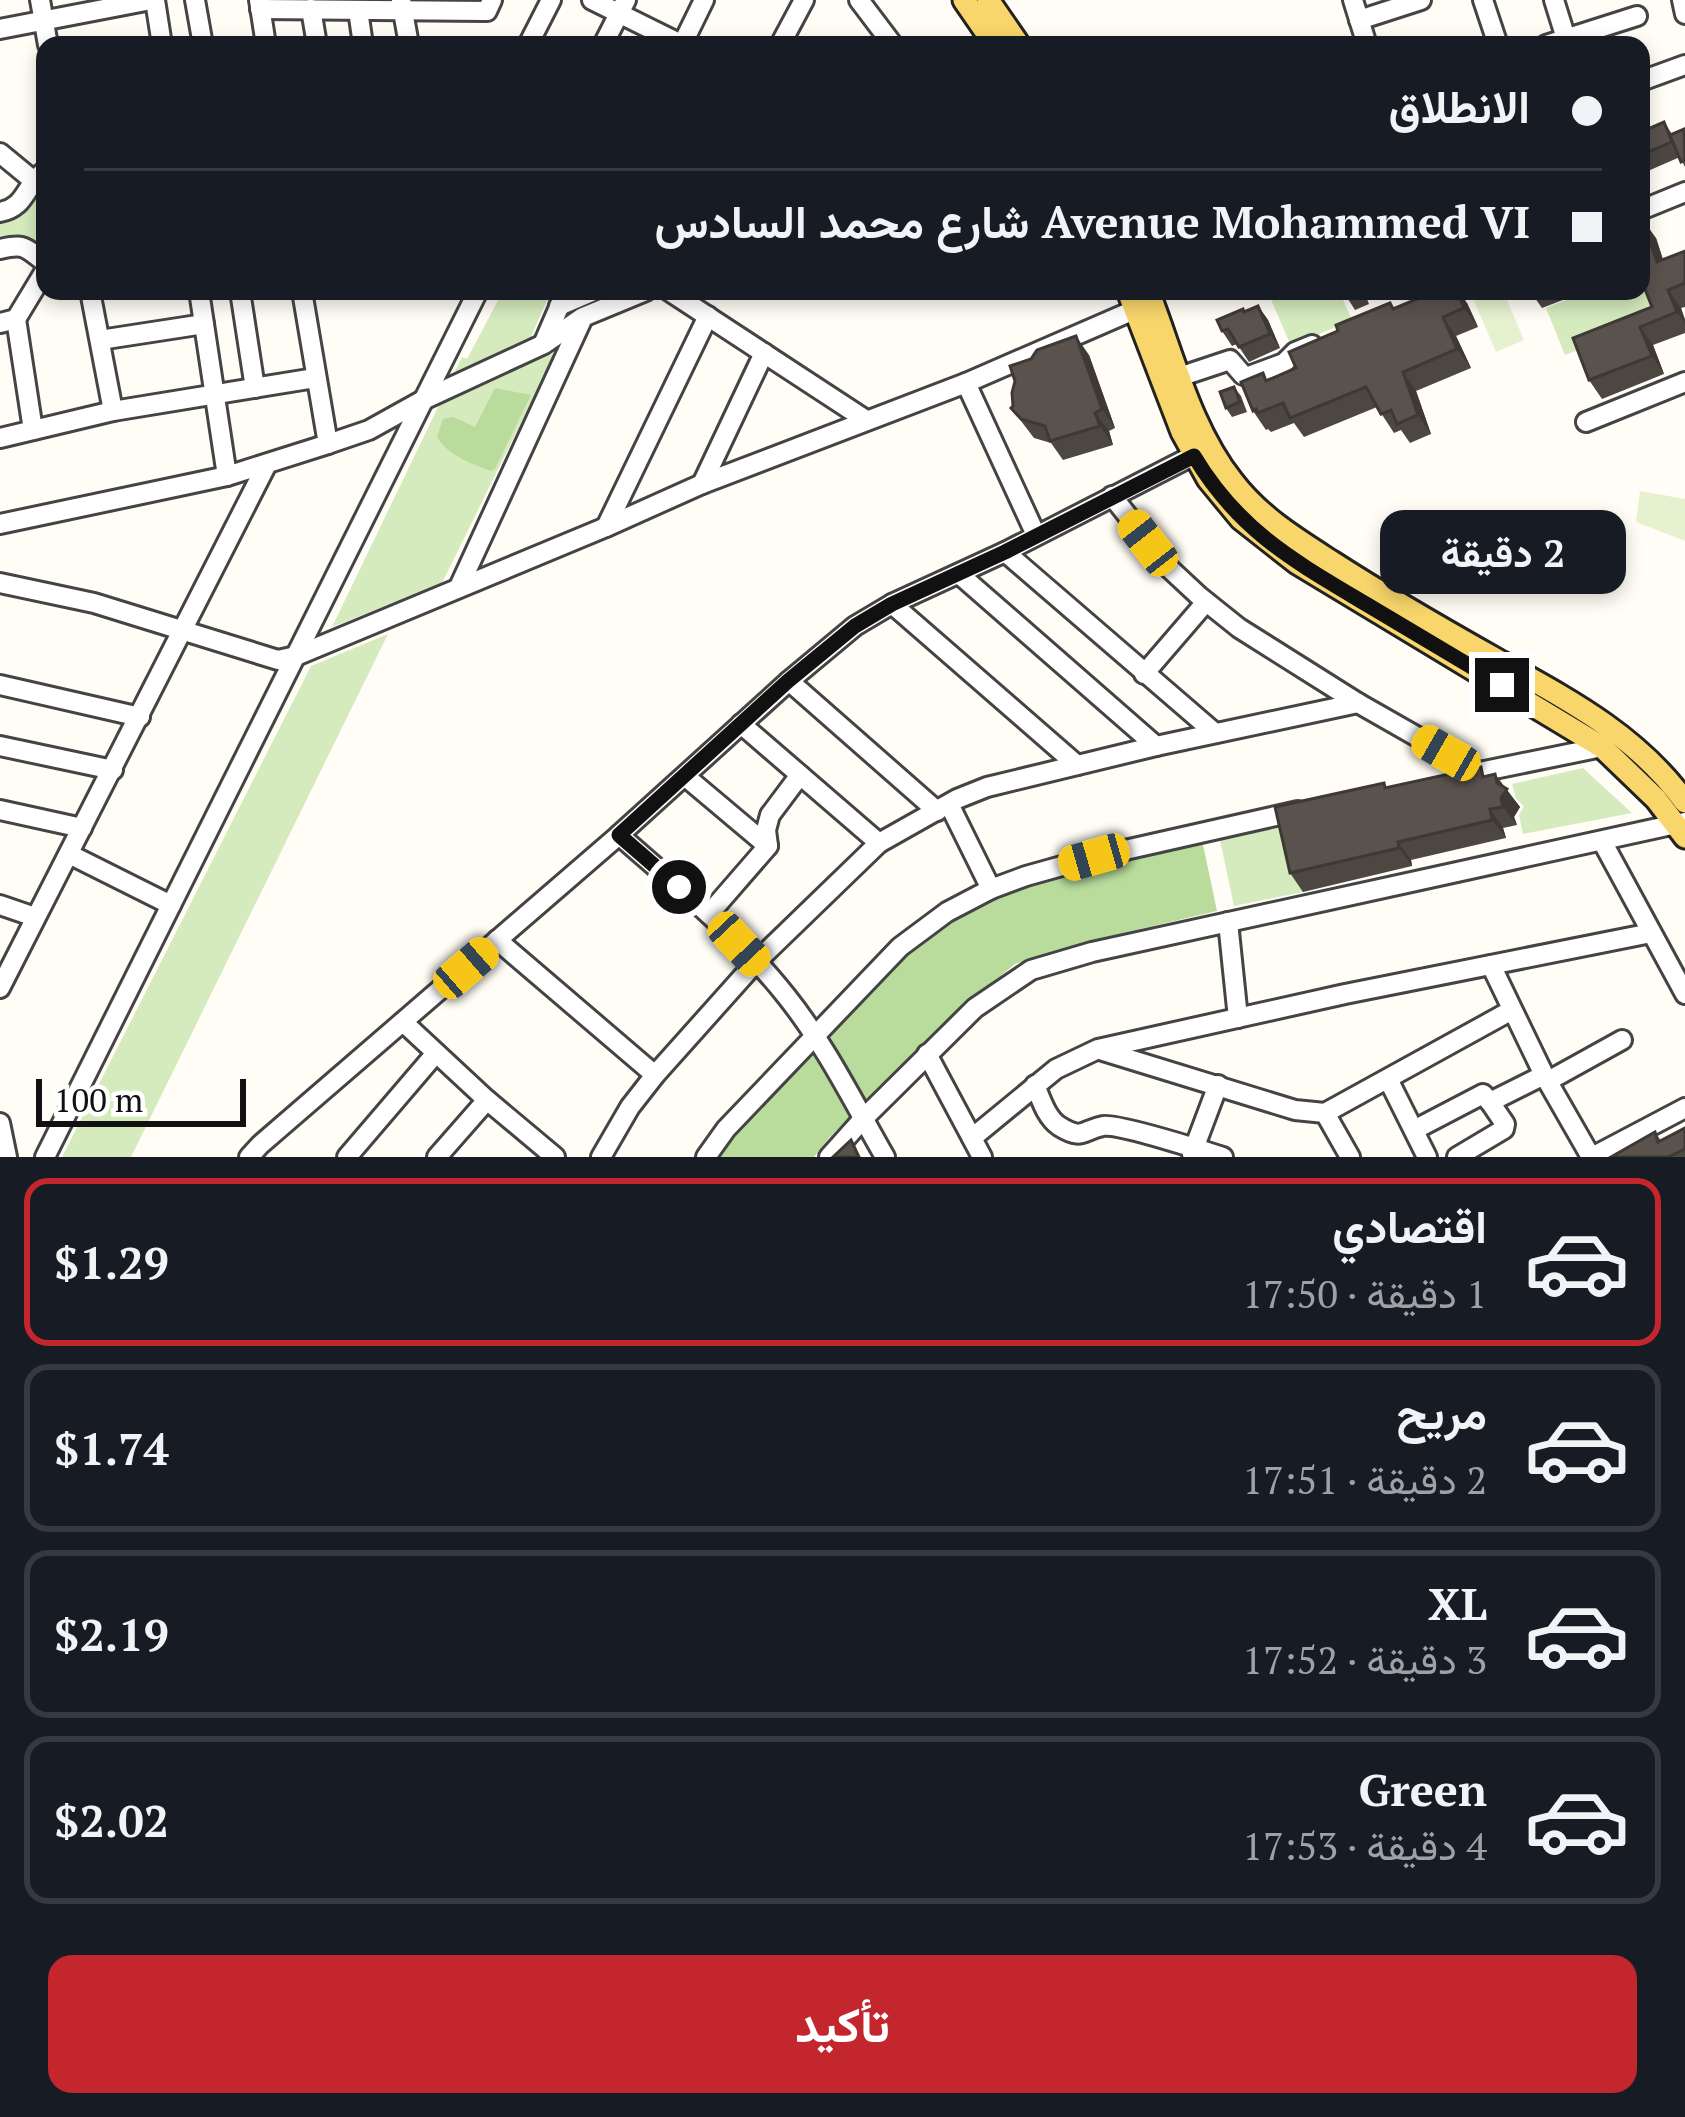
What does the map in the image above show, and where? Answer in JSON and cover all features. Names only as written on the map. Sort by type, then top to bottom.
[{"type":"main road","points":[[964,0],[988,36]]},
{"type":"main road","points":[[988,0],[1012,36]]},
{"type":"main road","points":[[1141,300],[1168,400],[1202,452],[1246,497],[1293,537],[1594,715],[1636,762],[1682,828]]},
{"type":"main road","points":[[1142,300],[1180,377],[1208,479],[1240,519],[1297,563],[1602,747],[1636,762],[1685,802]]},
{"type":"street","points":[[40,0],[46,36]]},
{"type":"street","points":[[0,29],[153,0],[160,36]]},
{"type":"street","points":[[196,0],[201,36]]},
{"type":"street","points":[[265,36],[260,4],[358,10],[402,4],[487,10],[492,0]]},
{"type":"street","points":[[532,36],[551,0]]},
{"type":"street","points":[[592,0],[622,7],[668,36]]},
{"type":"street","points":[[686,36],[704,0]]},
{"type":"street","points":[[785,36],[804,0]]},
{"type":"street","points":[[1353,0],[1364,36]]},
{"type":"street","points":[[1360,20],[1421,0]]},
{"type":"street","points":[[1484,0],[1495,36]]},
{"type":"street","points":[[1554,0],[1565,36]]},
{"type":"street","points":[[1682,0],[1685,14]]},
{"type":"street","points":[[869,3],[888,36]]},
{"type":"street","points":[[402,4],[407,36]]},
{"type":"street","points":[[608,36],[622,7]]},
{"type":"street","points":[[311,9],[315,36]]},
{"type":"street","points":[[358,10],[362,36]]},
{"type":"street","points":[[1583,36],[1637,16]]},
{"type":"street","points":[[1650,78],[1685,65]]},
{"type":"street","points":[[0,153],[36,174]]},
{"type":"street","points":[[0,212],[19,205],[36,180]]},
{"type":"street","points":[[1650,206],[1685,192]]},
{"type":"street","points":[[0,249],[26,246],[36,257]]},
{"type":"street","points":[[33,430],[8,321],[36,279]]},
{"type":"street","points":[[92,300],[112,411]]},
{"type":"street","points":[[200,300],[227,476]]},
{"type":"street","points":[[241,300],[256,388]]},
{"type":"street","points":[[303,300],[328,444]]},
{"type":"street","points":[[46,1157],[473,300]]},
{"type":"street","points":[[544,344],[563,300]]},
{"type":"street","points":[[0,524],[227,476],[369,430],[624,300]]},
{"type":"street","points":[[683,300],[866,420]]},
{"type":"street","points":[[0,583],[94,603],[278,660],[296,656],[702,484],[966,383],[1139,300]]},
{"type":"street","points":[[606,527],[708,316]]},
{"type":"street","points":[[459,587],[583,317]]},
{"type":"street","points":[[100,340],[204,324]]},
{"type":"street","points":[[1180,377],[1230,360],[1249,376],[1337,334]]},
{"type":"street","points":[[702,484],[764,353]]},
{"type":"street","points":[[0,438],[112,411],[315,378]]},
{"type":"street","points":[[1586,422],[1685,382]]},
{"type":"street","points":[[966,383],[1036,535]]},
{"type":"street","points":[[249,1157],[855,626],[1202,452]]},
{"type":"street","points":[[0,988],[267,464]]},
{"type":"street","points":[[1112,496],[1170,569],[1239,628],[1479,772]]},
{"type":"street","points":[[1005,552],[1215,734]]},
{"type":"street","points":[[959,574],[1156,746]]},
{"type":"street","points":[[1144,674],[1206,602]]},
{"type":"street","points":[[892,604],[1078,764]]},
{"type":"street","points":[[788,681],[943,807],[991,889]]},
{"type":"street","points":[[0,685],[140,717]]},
{"type":"street","points":[[601,1157],[655,1075],[756,962],[879,843],[988,788],[1358,703]]},
{"type":"street","points":[[741,724],[879,843]]},
{"type":"street","points":[[0,746],[112,770]]},
{"type":"street","points":[[1435,781],[1602,747]]},
{"type":"street","points":[[709,914],[768,846],[770,815],[800,776]]},
{"type":"street","points":[[686,777],[768,846]]},
{"type":"street","points":[[706,1157],[726,1129],[899,947],[947,912],[1026,876],[1327,804]]},
{"type":"street","points":[[0,810],[82,828]]},
{"type":"street","points":[[829,1157],[975,1008],[1031,970],[1228,922],[1682,828]]},
{"type":"street","points":[[619,835],[709,914],[787,996],[885,1157]]},
{"type":"street","points":[[1602,841],[1685,994]]},
{"type":"street","points":[[68,854],[172,904]]},
{"type":"street","points":[[0,904],[35,916]]},
{"type":"street","points":[[1228,922],[1238,1018]]},
{"type":"street","points":[[972,1138],[1035,1085],[1069,1061],[1098,1049],[1651,933]]},
{"type":"street","points":[[497,940],[655,1075]]},
{"type":"street","points":[[1491,965],[1546,1078],[1592,1157],[1685,1108]]},
{"type":"street","points":[[1098,1049],[1306,1113],[1325,1113],[1512,1010]]},
{"type":"street","points":[[403,1022],[543,1154]]},
{"type":"street","points":[[1490,1102],[1622,1040]]},
{"type":"street","points":[[347,1157],[436,1053]]},
{"type":"street","points":[[927,1054],[982,1157]]},
{"type":"street","points":[[1388,1078],[1427,1157]]},
{"type":"street","points":[[1035,1085],[1050,1118],[1076,1133],[1105,1125],[1223,1157]]},
{"type":"street","points":[[1193,1152],[1218,1085]]},
{"type":"street","points":[[1414,1130],[1483,1094],[1504,1129],[1456,1157]]},
{"type":"street","points":[[437,1157],[487,1100]]},
{"type":"street","points":[[1325,1113],[1349,1157]]},
{"type":"street","points":[[0,1123],[7,1157]]},
{"type":"green space","points":[[36,195],[36,243],[25,237],[0,236],[0,224],[22,216]]},
{"type":"green space","points":[[498,300],[547,300],[530,339],[455,371],[462,357],[467,359]]},
{"type":"green space","points":[[1271,300],[1343,300],[1352,320],[1291,346]]},
{"type":"green space","points":[[1507,300],[1524,340],[1496,352],[1474,301]]},
{"type":"green space","points":[[1566,300],[1649,300],[1656,319],[1565,355],[1546,308]]},
{"type":"green space","points":[[556,352],[442,583],[332,627],[440,403]]},
{"type":"green space","points":[[495,388],[531,395],[491,471],[453,453],[437,436],[443,419],[453,417],[475,427]]},
{"type":"green space","points":[[1640,491],[1685,499],[1685,541],[1636,522]]},
{"type":"green space","points":[[388,634],[131,1157],[62,1157],[311,666]]},
{"type":"green space","points":[[1583,768],[1632,813],[1523,834],[1519,815],[1524,806],[1516,799],[1512,784]]},
{"type":"green space","points":[[1288,825],[1303,892],[1234,906],[1220,840]]},
{"type":"green space","points":[[1202,840],[1217,911],[1015,964],[943,1023],[814,1157],[719,1157],[801,1061],[902,957],[942,925],[1046,879]]},
{"type":"building","points":[[1664,122],[1672,142],[1650,151],[1650,128]]},
{"type":"building","points":[[1684,129],[1685,160],[1681,162],[1670,135]]},
{"type":"building","points":[[1650,241],[1657,262],[1685,251],[1685,283],[1668,290],[1677,312],[1640,327],[1652,356],[1589,380],[1573,338],[1652,307]]},
{"type":"building","points":[[1414,300],[1461,300],[1464,308],[1443,317],[1457,349],[1403,372],[1418,415],[1397,424],[1391,410],[1381,414],[1366,387],[1290,418],[1283,403],[1253,411],[1241,382],[1263,373],[1266,381],[1296,368],[1289,352],[1338,331],[1336,325],[1390,303],[1393,309]]},
{"type":"building","points":[[1258,306],[1270,334],[1239,347],[1217,320]]},
{"type":"building","points":[[1076,336],[1102,409],[1095,413],[1100,426],[1050,441],[1045,426],[1021,419],[1011,408],[1015,381],[1010,366]]},
{"type":"building","points":[[1234,387],[1240,402],[1226,408],[1220,392]]},
{"type":"building","points":[[1481,767],[1483,777],[1495,774],[1497,783],[1507,789],[1501,798],[1503,807],[1490,809],[1492,820],[1290,873],[1275,807]]},
{"type":"building","points":[[1685,1128],[1685,1149],[1668,1157],[1611,1157],[1655,1132],[1658,1142]]},
{"type":"building","points":[[851,1140],[859,1157],[833,1157]]},
{"type":"route","points":[[679,887],[619,835],[788,681],[855,626],[892,604],[1194,456],[1225,501],[1259,536],[1502,685]]}]
